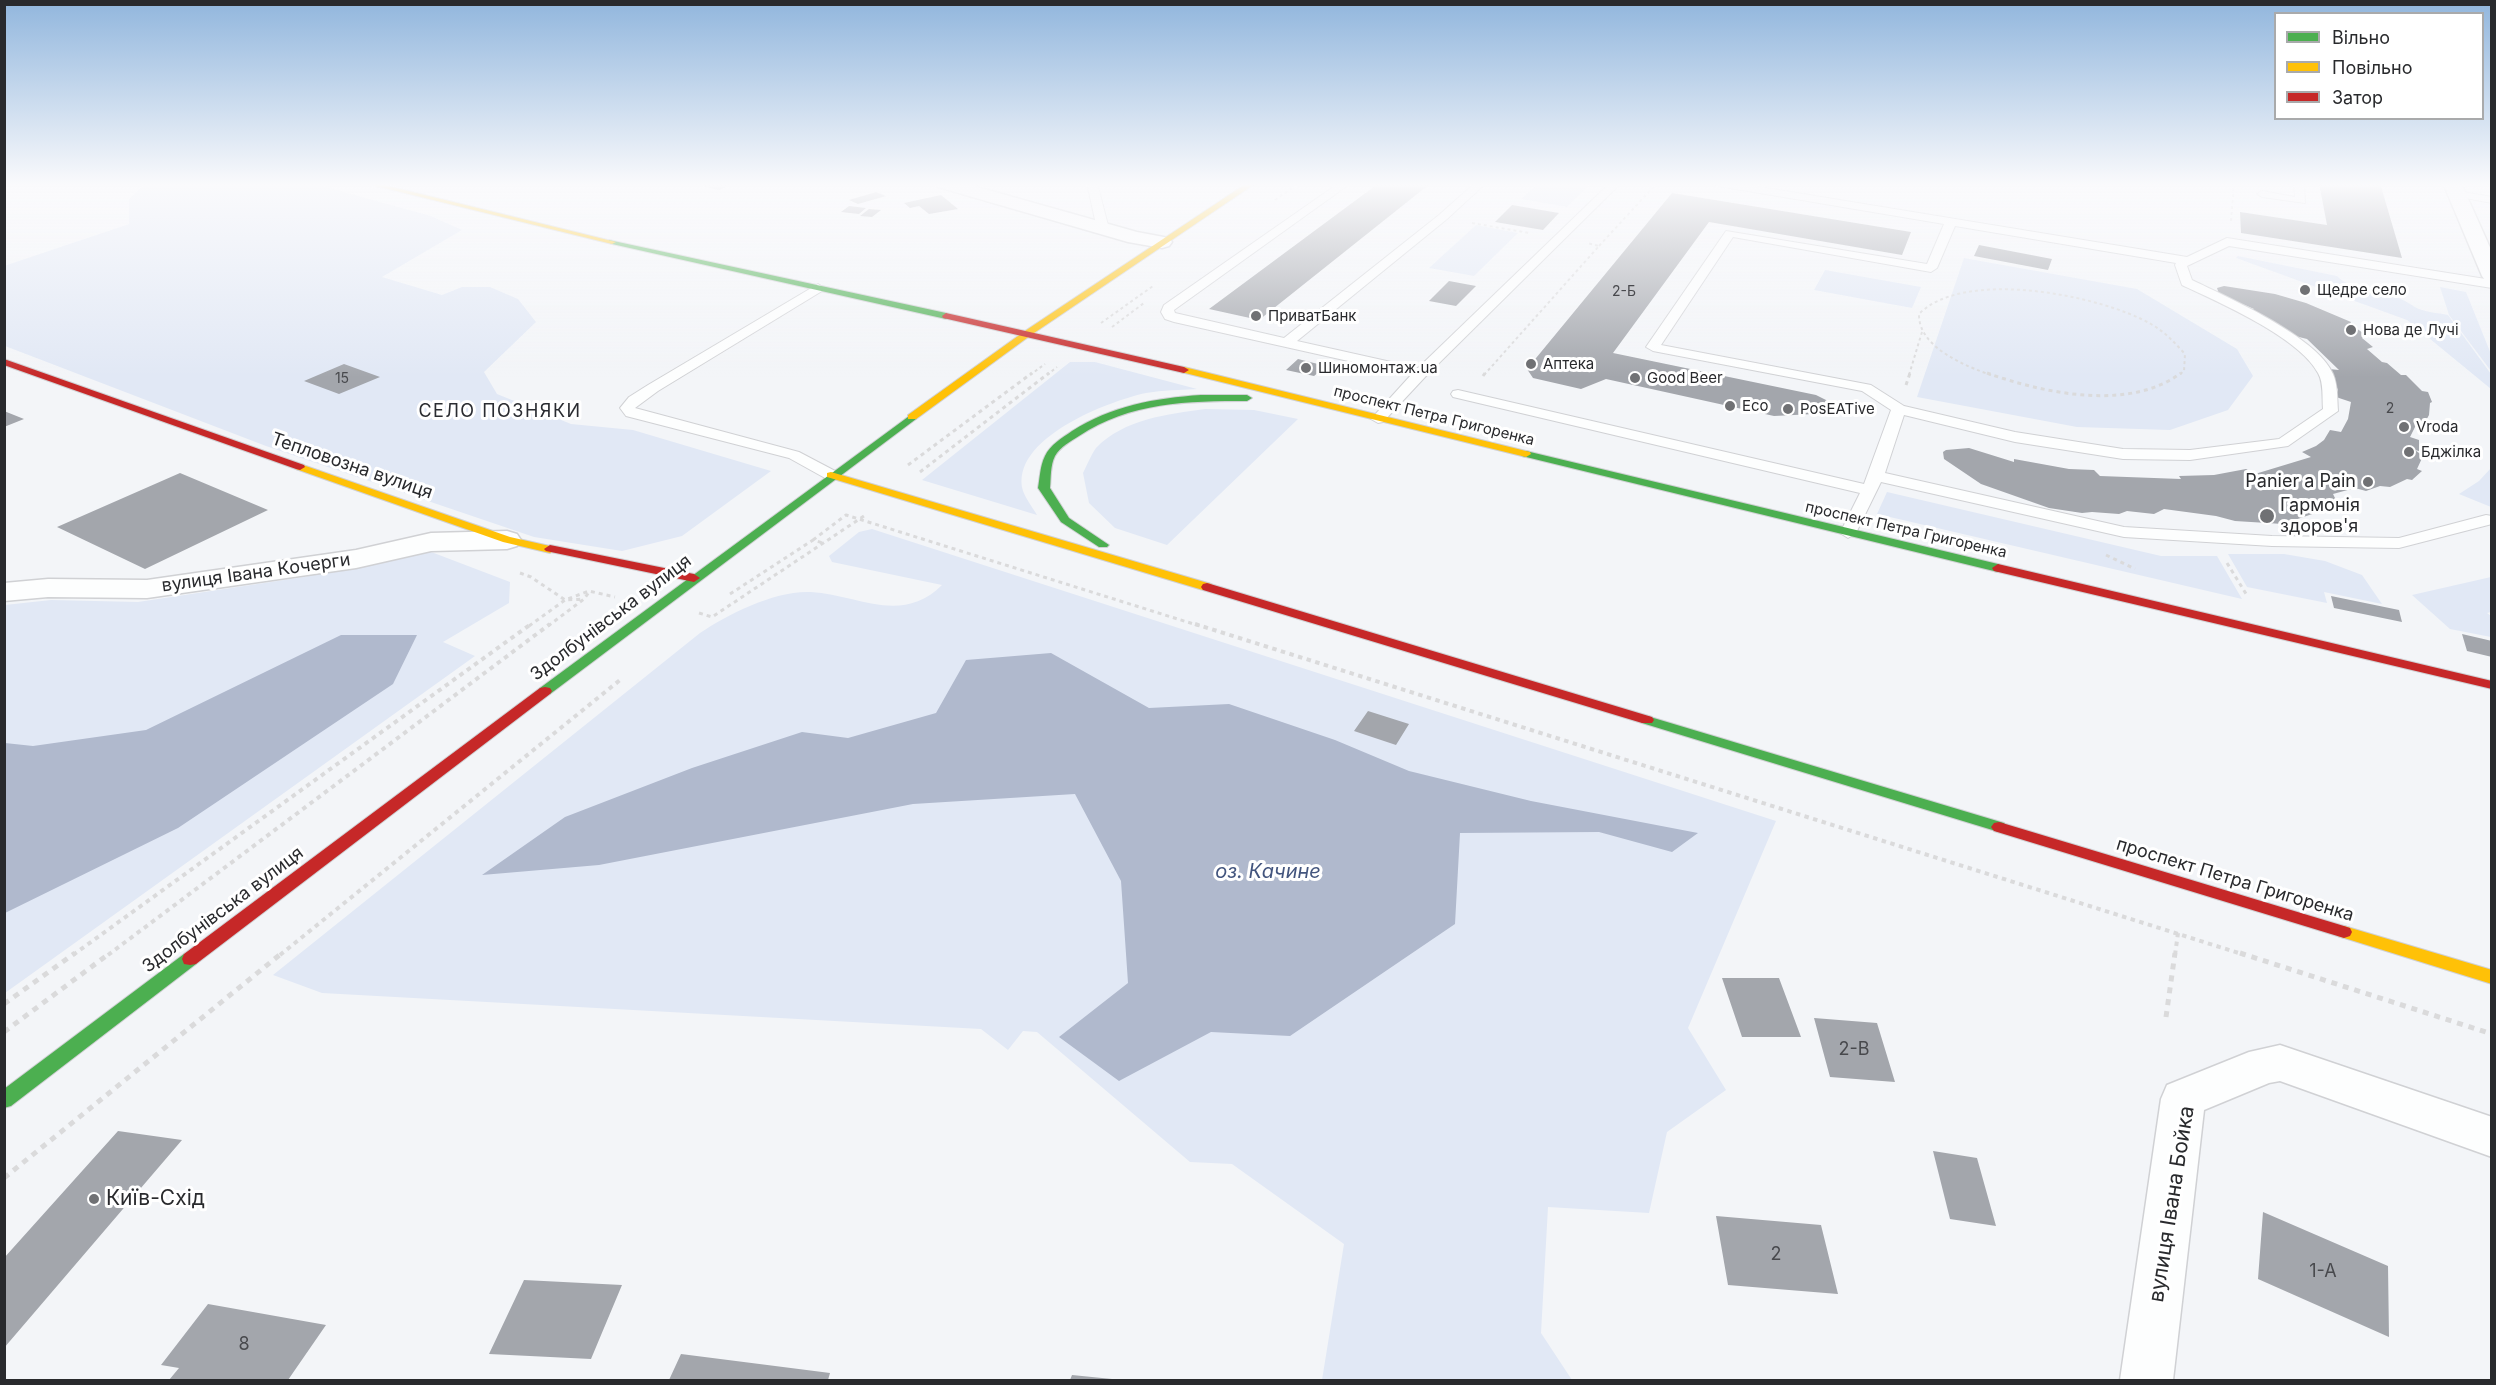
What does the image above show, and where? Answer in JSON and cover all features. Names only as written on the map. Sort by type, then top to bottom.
[{"type":"main road","name":"проспект Петра Григоренка","points":[[639,248],[1028,333],[1848,533],[2492,685]]},
{"type":"main road","name":"Здолбунівська вулиця","points":[[4,1100],[831,475],[1028,333],[1154,248]]},
{"type":"main road","name":"Тепловозна вулиця","points":[[4,362],[507,540],[694,578]]},
{"type":"main road","points":[[1132,564],[1065,520],[1044,488],[1050,454],[1069,436],[1094,421],[1138,406],[1187,400],[1235,398],[1303,400]]},
{"type":"main road","name":"проспект Петра Григоренка","points":[[831,475],[1132,564],[2492,977]]},
{"type":"street","points":[[2479,248],[2490,273]]},
{"type":"street","name":"вулиця Івана Кочерги","points":[[4,592],[48,588],[147,589],[356,560],[431,542],[507,540]]},
{"type":"street","name":"вулиця Івана Бойка","points":[[2146,1380],[2184,1099],[2265,1065],[2280,1063],[2492,1137]]},
{"type":"lane","points":[[1254,248],[1169,308],[1167,312],[1170,316],[1421,373]]},
{"type":"lane","points":[[1287,343],[1406,248]]},
{"type":"lane","points":[[1378,419],[1421,373],[1550,248]]},
{"type":"lane","points":[[1720,248],[1653,347],[1866,388],[1899,409],[2015,437],[2123,454],[2190,455],[2283,443],[2331,411],[2326,371],[2288,336],[2186,282],[2181,265],[2215,248]]},
{"type":"lane","points":[[1814,248],[1931,268],[1940,248]]},
{"type":"lane","points":[[2106,248],[2187,261]]},
{"type":"lane","points":[[2275,248],[2490,273]]},
{"type":"lane","points":[[818,288],[634,399],[627,408],[631,413],[794,455],[831,475]]},
{"type":"lane","points":[[1458,394],[1872,483],[2124,532],[2399,543],[2486,520]]},
{"type":"lane","points":[[1848,533],[1872,483],[1899,409]]},
{"type":"path","points":[[1899,409],[1922,332],[1919,314],[1929,302],[1951,294],[1981,289],[2063,295],[2104,305],[2141,320],[2169,337],[2185,354],[2184,371],[2168,385],[2137,393],[2094,394],[2046,389],[1999,378],[1960,362],[1934,344],[1922,332]]},
{"type":"path","points":[[908,465],[1050,359]]},
{"type":"path","points":[[728,596],[813,540],[846,515],[2178,933],[2492,1034]]},
{"type":"path","points":[[2211,537],[2248,598]]},
{"type":"path","points":[[813,540],[823,544]]},
{"type":"path","points":[[4,1032],[575,606],[589,591]]},
{"type":"path","points":[[696,618],[710,608]]},
{"type":"path","points":[[4,1178],[626,674]]},
{"type":"path","points":[[2166,1017],[2178,933]]},
{"type":"shaded area","points":[[59,248],[432,248],[382,277],[442,295],[462,287],[490,287],[518,299],[536,322],[484,372],[497,394],[571,424],[633,430],[771,471],[682,536],[622,551],[534,537],[266,446],[5,346],[4,266]]},
{"type":"shaded area","points":[[1451,248],[1503,248],[1474,276],[1429,268]]},
{"type":"shaded area","points":[[2238,256],[2337,276],[2347,283],[2386,292],[2418,309],[2448,315],[2491,374],[2491,389],[2407,320],[2236,258]]},
{"type":"shaded area","points":[[1964,258],[2137,289],[2237,349],[2253,376],[2228,410],[2170,430],[2077,427],[1917,397]]},
{"type":"shaded area","points":[[1825,270],[1921,287],[1912,308],[1814,290]]},
{"type":"shaded area","points":[[2440,287],[2466,292],[2491,354],[2491,371],[2449,315]]},
{"type":"shaded area","points":[[1070,362],[1095,362],[1197,389],[1152,392],[1129,397],[1087,414],[1046,439],[1031,455],[1023,472],[1023,491],[1037,515],[922,480]]},
{"type":"shaded area","points":[[1205,409],[1254,410],[1298,419],[1167,545],[1115,528],[1089,503],[1083,473],[1096,448],[1107,438],[1133,424],[1176,413]]},
{"type":"shaded area","points":[[2491,468],[2491,507],[2459,494],[2479,481]]},
{"type":"shaded area","points":[[1887,492],[2161,556],[2217,556],[2242,599],[1877,514]]},
{"type":"shaded area","points":[[872,529],[1776,821],[1688,1028],[1726,1090],[1667,1132],[1649,1213],[1548,1207],[1541,1333],[1572,1380],[1322,1380],[1344,1244],[1232,1164],[1190,1162],[1037,1032],[1023,1031],[1008,1050],[981,1029],[322,993],[273,975],[711,626],[738,611],[768,599],[797,592],[828,594],[878,605],[894,606],[911,604],[926,597],[942,585],[832,562],[829,556],[859,532]]},
{"type":"shaded area","points":[[426,550],[510,582],[509,603],[443,642],[475,656],[5,993],[5,605],[51,600],[138,602],[304,577]]},
{"type":"shaded area","points":[[2228,554],[2284,554],[2325,561],[2362,575],[2382,604],[2324,592],[2327,603],[2247,587]]},
{"type":"shaded area","points":[[2491,577],[2491,612],[2487,613],[2491,616],[2491,637],[2450,629],[2412,595]]},
{"type":"water","points":[[341,635],[417,635],[393,684],[178,828],[5,913],[5,743],[33,746],[146,730]]},
{"type":"water","name":"оз. Качине","points":[[1051,653],[1149,708],[1229,704],[1335,740],[1409,771],[1531,801],[1698,833],[1672,852],[1599,832],[1460,833],[1455,924],[1290,1036],[1211,1032],[1119,1081],[1059,1037],[1128,983],[1121,881],[1075,794],[913,804],[599,865],[482,875],[565,817],[692,768],[802,732],[848,738],[936,713],[966,660]]},
{"type":"building","points":[[1292,248],[1350,248],[1259,320],[1209,309]]},
{"type":"building","points":[[1627,248],[1690,248],[1613,353],[1816,395],[1838,406],[1834,413],[1774,416],[1606,379],[1581,389],[1533,378],[1527,369]]},
{"type":"building","points":[[1859,248],[1905,248],[1902,255]]},
{"type":"building","points":[[1978,248],[1993,248],[2052,259],[2048,270],[1974,256]]},
{"type":"building","points":[[2335,248],[2399,248],[2402,258]]},
{"type":"building","points":[[1449,281],[1476,286],[1456,306],[1429,301]]},
{"type":"building","points":[[2224,286],[2275,294],[2306,303],[2351,322],[2350,324],[2366,335],[2362,338],[2373,347],[2367,349],[2401,375],[2406,375],[2422,391],[2428,392],[2432,402],[2429,415],[2423,426],[2416,425],[2410,437],[2419,440],[2419,451],[2415,450],[2423,456],[2417,469],[2422,471],[2412,480],[2407,479],[2390,487],[2380,486],[2366,491],[2355,488],[2333,494],[2336,500],[2320,505],[2321,511],[2283,524],[2235,521],[2164,509],[2154,514],[2127,511],[2119,514],[2082,513],[2049,508],[1981,484],[1944,459],[1943,452],[1946,450],[1969,448],[2014,462],[2014,459],[2069,469],[2094,470],[2100,476],[2181,479],[2179,476],[2214,475],[2246,469],[2255,474],[2311,457],[2302,452],[2324,440],[2330,430],[2341,432],[2348,419],[2351,402],[2336,397],[2338,390],[2329,369],[2339,370],[2307,339],[2291,335],[2249,311],[2254,309],[2219,294],[2217,288]]},
{"type":"building","name":"Шиномонтаж.ua","points":[[1298,359],[1326,366],[1314,376],[1286,370]]},
{"type":"building","points":[[344,364],[380,377],[339,394],[304,381]]},
{"type":"building","points":[[4,411],[24,419],[4,427]]},
{"type":"building","points":[[180,473],[268,510],[145,569],[57,527]]},
{"type":"building","points":[[2331,596],[2399,610],[2402,622],[2334,608]]},
{"type":"building","points":[[2462,634],[2492,641],[2492,657],[2467,651]]},
{"type":"building","points":[[1368,711],[1409,724],[1396,745],[1354,731]]},
{"type":"building","points":[[1722,978],[1779,978],[1801,1037],[1742,1037]]},
{"type":"building","points":[[1814,1018],[1877,1023],[1895,1082],[1830,1077]]},
{"type":"building","name":"Київ-Схід","points":[[118,1131],[182,1140],[4,1348],[4,1258]]},
{"type":"building","points":[[1933,1151],[1977,1158],[1996,1226],[1950,1219]]},
{"type":"building","points":[[2263,1212],[2388,1266],[2389,1337],[2258,1279]]},
{"type":"building","points":[[1716,1216],[1821,1225],[1838,1294],[1728,1285]]},
{"type":"building","points":[[524,1280],[622,1285],[591,1359],[489,1354]]},
{"type":"building","points":[[208,1304],[326,1325],[288,1380],[169,1380],[179,1368],[161,1365]]},
{"type":"building","points":[[681,1354],[830,1373],[828,1380],[669,1380]]},
{"type":"building","points":[[1072,1375],[1112,1379],[1112,1380],[1070,1380]]},
{"type":"traffic: fast","points":[[637,248],[946,316]]},
{"type":"traffic: fast","points":[[1103,545],[1065,520],[1044,488],[1048,460],[1056,448],[1089,424],[1132,408],[1178,400],[1247,398]]},
{"type":"traffic: fast","points":[[545,691],[912,417]]},
{"type":"traffic: fast","points":[[1526,454],[1998,568]]},
{"type":"traffic: fast","points":[[1647,720],[1999,827]]},
{"type":"traffic: fast","points":[[4,1100],[190,959]]},
{"type":"traffic: slow","points":[[912,417],[1028,333],[1155,248]]},
{"type":"traffic: slow","points":[[1184,370],[1526,454]]},
{"type":"traffic: slow","points":[[300,467],[507,540],[550,549]]},
{"type":"traffic: slow","points":[[831,475],[1207,587]]},
{"type":"traffic: slow","points":[[2344,932],[2492,977]]},
{"type":"traffic: jam","points":[[946,316],[1184,370]]},
{"type":"traffic: jam","points":[[4,362],[300,467]]},
{"type":"traffic: jam","points":[[550,549],[694,578]]},
{"type":"traffic: jam","points":[[1998,568],[2492,685]]},
{"type":"traffic: jam","points":[[1207,587],[1647,720]]},
{"type":"traffic: jam","points":[[190,959],[545,691]]},
{"type":"traffic: jam","points":[[1999,827],[2344,932]]},
{"type":"place","name":"Щедре село","points":[[2305,290]]},
{"type":"place","name":"ПриватБанк","points":[[1256,316]]},
{"type":"place","name":"Нова де Лучі","points":[[2351,330]]},
{"type":"place","name":"Аптека","points":[[1531,364]]},
{"type":"place","name":"Шиномонтаж.ua","points":[[1306,368]]},
{"type":"place","name":"Good Beer","points":[[1635,378]]},
{"type":"place","name":"Eco","points":[[1730,406]]},
{"type":"place","name":"PosEATive","points":[[1788,409]]},
{"type":"place","name":"Vroda","points":[[2404,427]]},
{"type":"place","name":"Бджілка","points":[[2409,452]]},
{"type":"place","name":"Panier a Pain","points":[[2368,482]]},
{"type":"place","name":"Гармонія здоров'я","points":[[2267,516]]},
{"type":"place","name":"Київ-Схід","points":[[94,1199]]},
{"type":"district","name":"СЕЛО ПОЗНЯКИ","points":[[500,412]]}]
